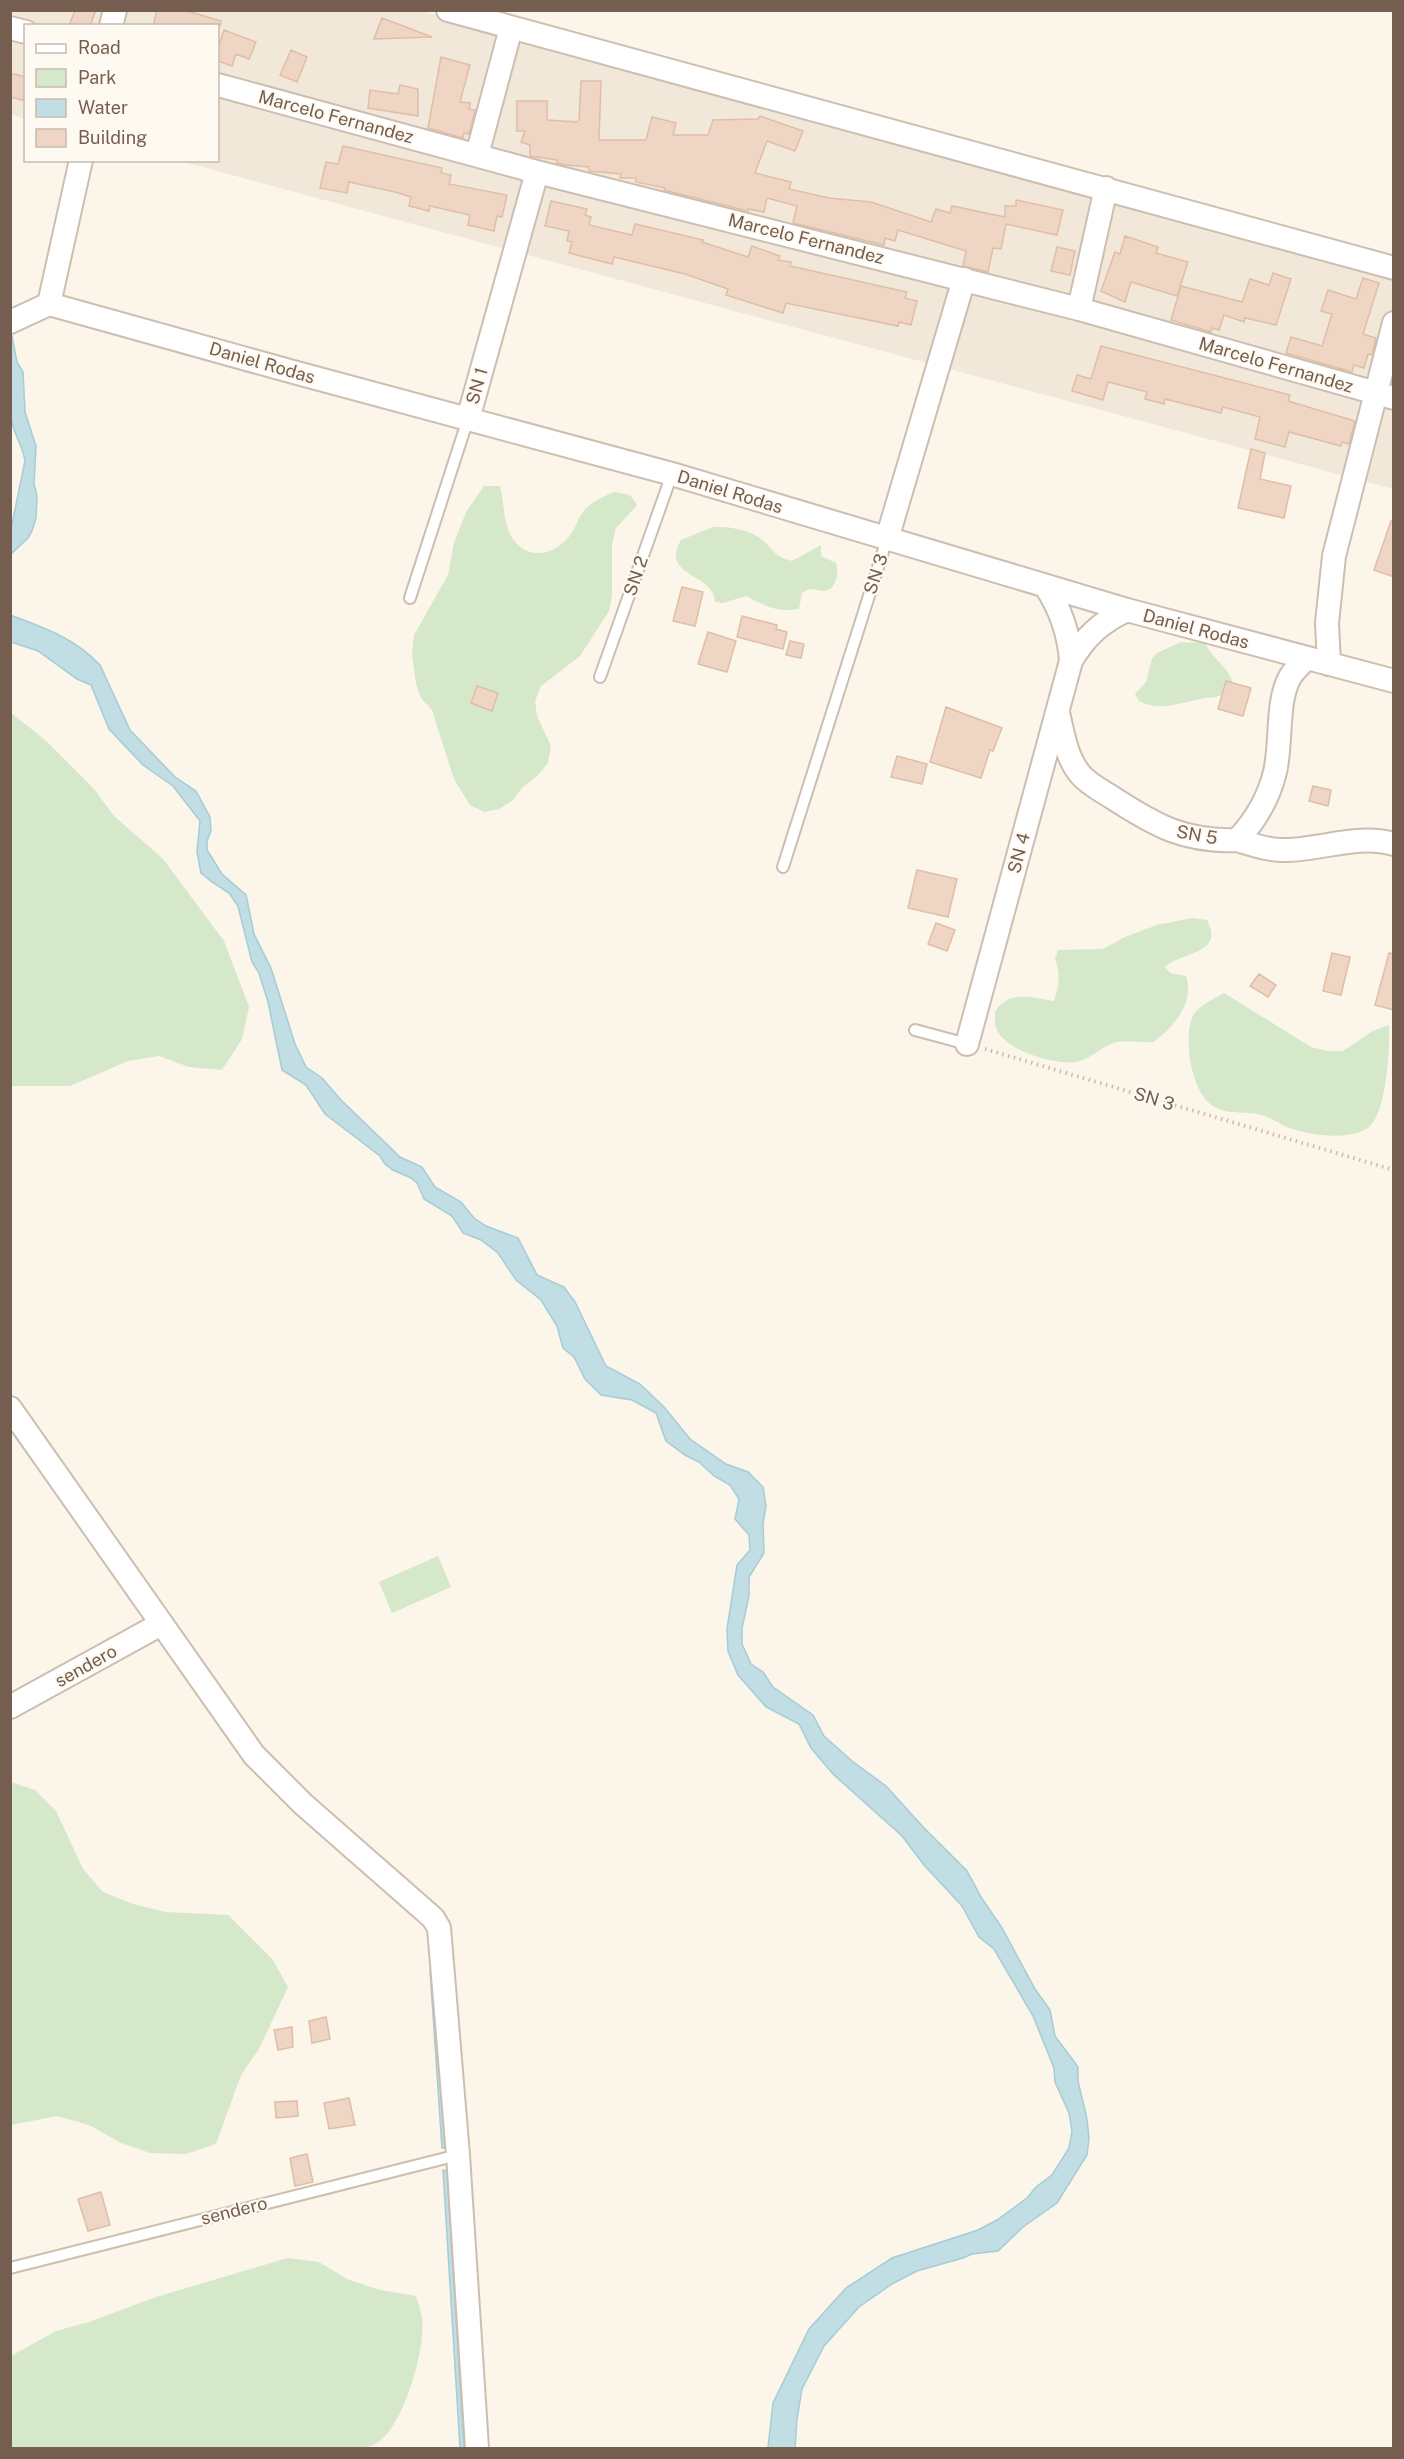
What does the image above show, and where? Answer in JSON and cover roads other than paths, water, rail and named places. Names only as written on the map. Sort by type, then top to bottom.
[{"type":"street","points":[[448,10],[1394,268]]},
{"type":"street","points":[[477,155],[511,28]]},
{"type":"street","name":"Marcelo Fernandez","points":[[219,85],[537,172],[1079,309],[1384,395]]},
{"type":"street","points":[[16,319],[57,306],[81,162]]},
{"type":"street","name":"SN 1","points":[[468,419],[537,172]]},
{"type":"street","points":[[1079,309],[1106,188]]},
{"type":"street","name":"SN 3","points":[[887,539],[964,279]]},
{"type":"street","name":"Daniel Rodas","points":[[57,306],[672,474],[1046,587],[1305,659],[1394,681]]},
{"type":"street","points":[[1329,664],[1327,623],[1334,556],[1384,395],[1394,323]]},
{"type":"street","name":"SN 4","points":[[1046,587],[1058,605],[1069,642],[1071,661]]},
{"type":"street","name":"SN 4","points":[[967,1044],[1071,661],[1081,644],[1095,629],[1127,610]]},
{"type":"street","name":"SN 5","points":[[1058,710],[1071,760],[1080,775],[1094,786],[1166,829],[1212,841],[1237,840],[1251,825],[1269,789],[1275,771],[1280,723],[1290,677],[1305,659]]},
{"type":"street","points":[[1237,840],[1280,850],[1359,840],[1394,844]]},
{"type":"street","points":[[10,1408],[254,1755],[303,1804],[433,1918],[439,1928],[458,2155],[477,2448]]},
{"type":"street","name":"sendero","points":[[10,1707],[161,1624]]},
{"type":"lane","name":"SN 1","points":[[410,598],[468,419]]},
{"type":"lane","name":"SN 2","points":[[600,677],[672,474]]},
{"type":"lane","name":"SN 3","points":[[783,867],[887,539]]},
{"type":"lane","points":[[915,1030],[967,1044]]},
{"type":"lane","name":"sendero","points":[[10,2268],[458,2155]]},
{"type":"water","points":[[11,331],[17,362],[23,372],[25,412],[36,446],[34,484],[37,496],[36,518],[32,531],[11,554],[11,529],[25,461],[11,419]]},
{"type":"water","points":[[10,615],[70,641],[91,656],[100,665],[130,730],[175,777],[196,791],[210,817],[211,831],[207,841],[207,850],[222,874],[246,895],[254,934],[271,968],[295,1044],[306,1067],[322,1078],[341,1100],[400,1157],[422,1167],[435,1187],[461,1202],[474,1218],[486,1226],[518,1238],[537,1275],[564,1287],[575,1302],[606,1366],[640,1384],[664,1407],[690,1439],[726,1464],[748,1472],[763,1487],[766,1506],[763,1524],[764,1553],[749,1577],[749,1596],[742,1628],[742,1644],[751,1664],[763,1672],[773,1687],[813,1715],[824,1736],[852,1761],[886,1786],[967,1871],[1002,1928],[1035,1989],[1050,2010],[1055,2036],[1078,2067],[1078,2081],[1089,2138],[1087,2155],[1057,2203],[1023,2227],[998,2251],[972,2254],[917,2271],[892,2284],[859,2307],[824,2346],[802,2389],[795,2448],[768,2448],[773,2403],[809,2329],[846,2288],[892,2258],[978,2230],[997,2220],[1027,2198],[1036,2187],[1052,2175],[1069,2148],[1072,2131],[1069,2113],[1055,2082],[1054,2068],[1033,2016],[994,1949],[979,1937],[962,1906],[924,1865],[902,1836],[833,1774],[811,1748],[799,1724],[766,1707],[738,1675],[728,1651],[727,1629],[737,1565],[750,1550],[749,1535],[735,1519],[739,1499],[730,1485],[666,1441],[656,1413],[632,1400],[601,1395],[585,1379],[574,1357],[563,1348],[557,1326],[541,1300],[516,1280],[498,1253],[481,1240],[463,1233],[452,1216],[424,1199],[417,1183],[385,1164],[380,1156],[325,1114],[306,1085],[282,1070],[268,1002],[259,973],[252,962],[238,906],[229,893],[201,873],[197,852],[200,821],[173,786],[143,765],[109,729],[91,685],[77,679],[38,651],[11,642]]},
{"type":"water","points":[[430,1970],[432,1970],[445,2148],[442,2148]]},
{"type":"water","points":[[443,2170],[447,2171],[464,2448],[460,2448]]}]
